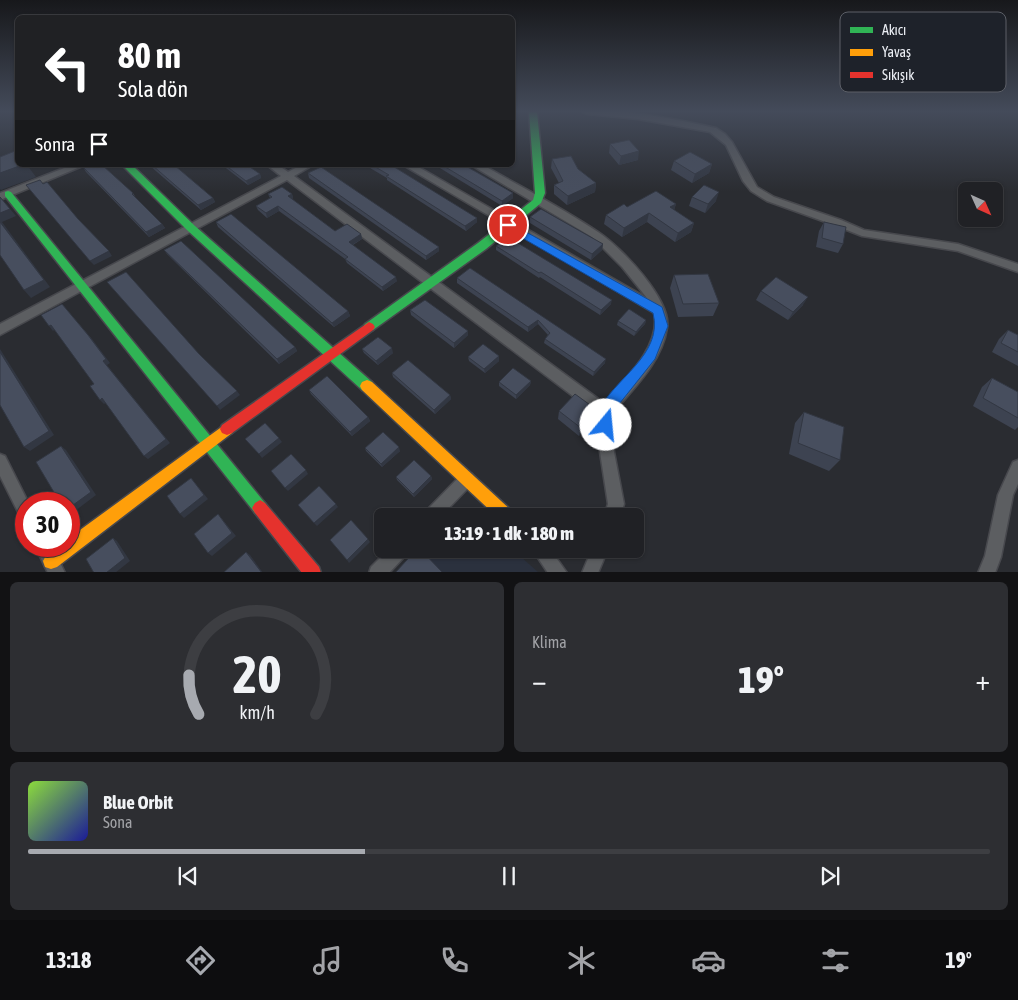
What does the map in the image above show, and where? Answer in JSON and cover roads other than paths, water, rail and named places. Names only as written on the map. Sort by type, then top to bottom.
[{"type":"street","points":[[54,567],[210,442],[430,284],[538,201],[540,193],[535,139]]},
{"type":"street","points":[[727,139],[754,188],[773,200],[799,211],[837,222],[859,232],[899,241],[950,247],[1018,268]]},
{"type":"street","points":[[75,167],[4,196],[210,442],[313,572]]},
{"type":"street","points":[[129,167],[191,228],[333,354],[498,508]]},
{"type":"street","points":[[275,167],[605,412]]},
{"type":"street","points":[[0,330],[304,167]]},
{"type":"street","points":[[411,167],[508,225],[658,310]]},
{"type":"street","points":[[479,167],[610,246],[644,283],[658,310],[662,326],[649,359],[605,412],[607,452],[616,504],[615,508]]},
{"type":"street","points":[[0,461],[16,492]]},
{"type":"street","points":[[986,572],[993,557],[1006,495],[1018,467]]},
{"type":"street","points":[[440,508],[467,479]]},
{"type":"street","points":[[377,572],[391,558]]},
{"type":"street","points":[[547,558],[559,572]]},
{"type":"street","points":[[590,572],[596,558]]}]
